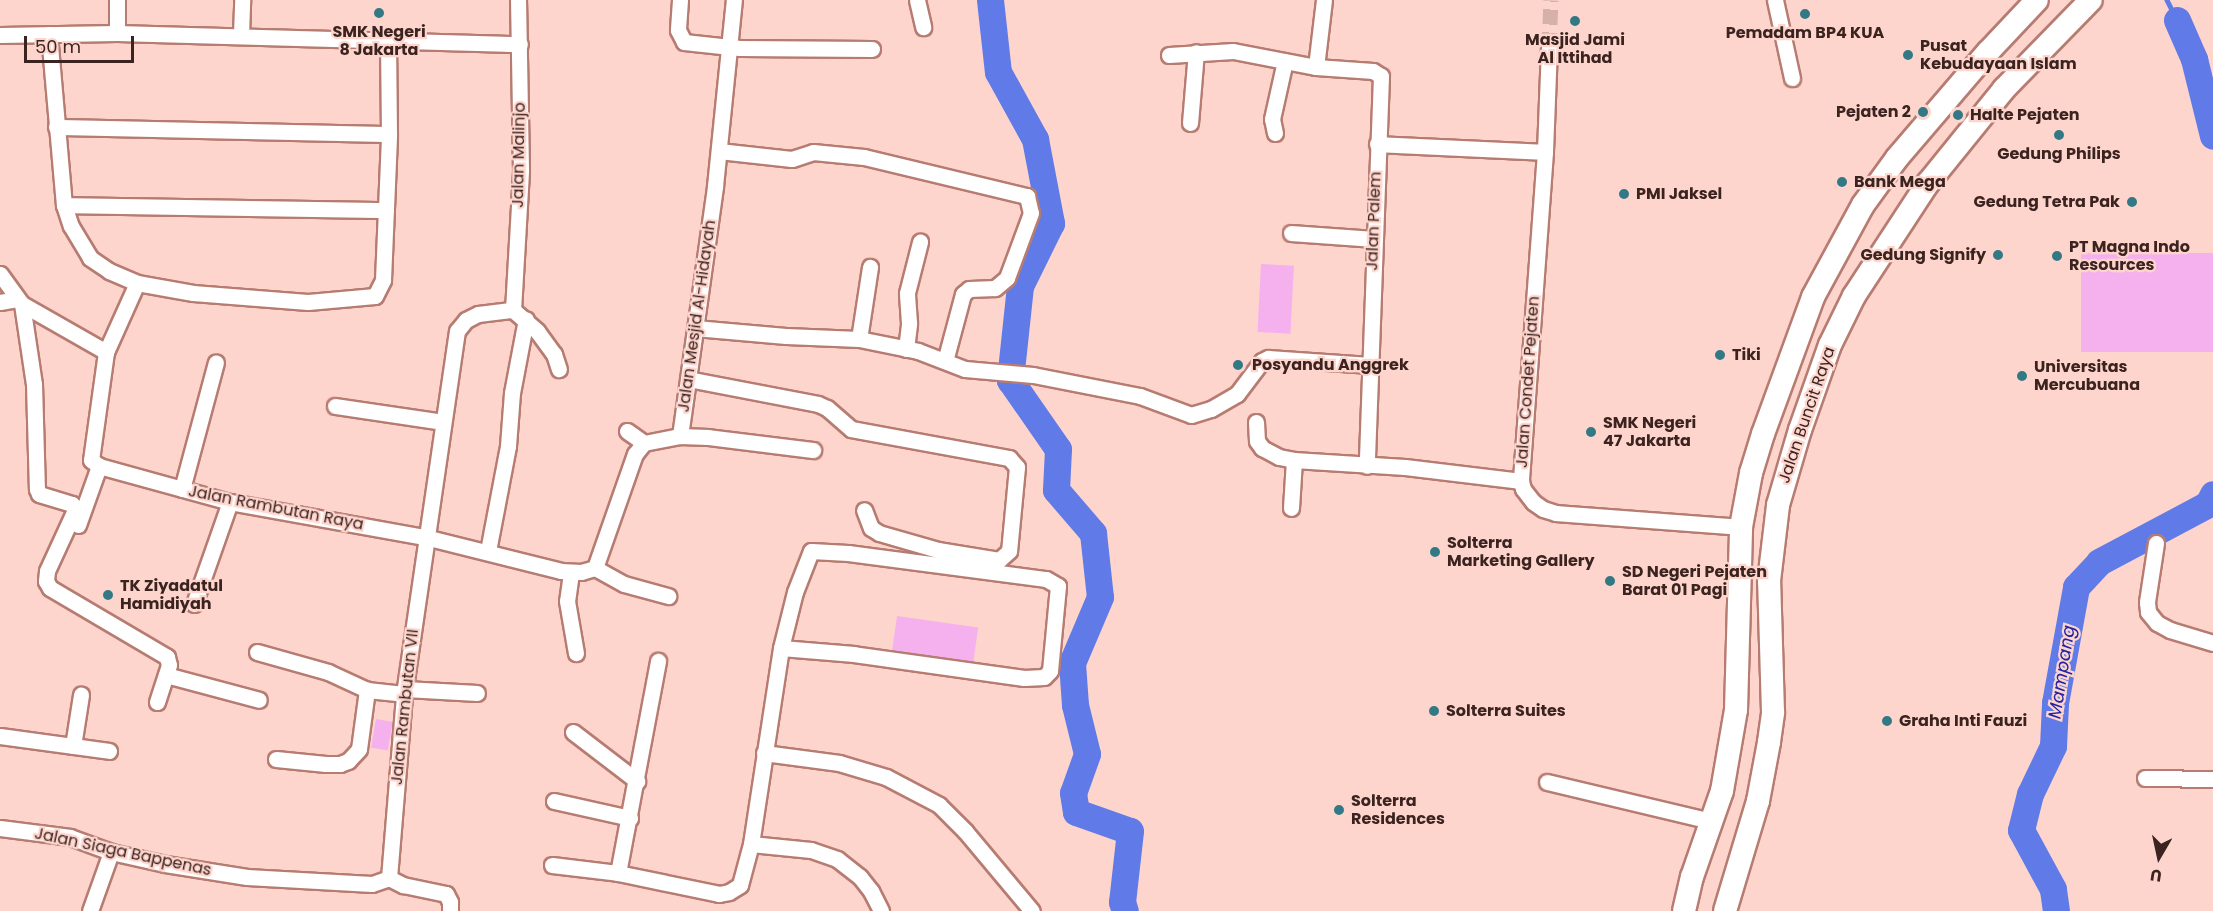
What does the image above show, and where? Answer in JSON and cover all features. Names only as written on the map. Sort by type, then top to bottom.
[{"type":"main road","name":"Jalan Buncit Raya","points":[[1684,911],[1692,877],[1722,790],[1736,710],[1741,527],[1751,473],[1762,434],[1813,297],[1863,205],[1897,158],[1988,52],[2037,0]]},
{"type":"main road","name":"Jalan Buncit Raya","points":[[1725,911],[1758,801],[1773,712],[1770,616],[1772,541],[1785,477],[1830,345],[1854,296],[1912,204],[1973,126],[2043,47],[2091,0]]},
{"type":"main road","points":[[1738,617],[1758,610],[1770,616]]},
{"type":"street","points":[[117,0],[117,33]]},
{"type":"street","points":[[241,36],[242,0]]},
{"type":"street","name":"Jalan Malinjo","points":[[488,550],[508,446],[519,314],[521,170],[518,0]]},
{"type":"street","points":[[680,0],[678,30],[681,39],[689,43],[730,47],[872,49]]},
{"type":"street","name":"Jalan Mesjid Al-Hidayah","points":[[644,443],[680,436],[719,151],[734,0]]},
{"type":"street","points":[[917,0],[923,27]]},
{"type":"street","points":[[1169,55],[1233,51],[1316,67],[1324,0]]},
{"type":"street","points":[[1775,0],[1792,78]]},
{"type":"street","points":[[0,35],[117,33],[520,44]]},
{"type":"street","points":[[49,34],[64,204],[71,226],[90,258],[109,271],[137,283],[193,293],[308,302],[375,296],[383,280],[389,134],[388,42]]},
{"type":"street","name":"Jalan Condet Pejaten","points":[[1549,47],[1545,152],[1521,481],[1533,502],[1542,509],[1556,513],[1741,527]]},
{"type":"street","points":[[1190,123],[1196,52]]},
{"type":"street","points":[[1275,133],[1272,119],[1285,61]]},
{"type":"street","name":"Jalan Palem","points":[[1316,67],[1379,74],[1382,84],[1377,144],[1367,466]]},
{"type":"street","points":[[56,127],[389,134]]},
{"type":"street","points":[[1377,144],[1545,152]]},
{"type":"street","points":[[719,151],[792,159],[813,152],[864,157],[1027,196],[1031,213],[1007,279],[995,288],[965,292],[959,303],[945,361]]},
{"type":"street","points":[[64,204],[386,210]]},
{"type":"street","points":[[1291,232],[1374,239]]},
{"type":"street","points":[[906,349],[909,323],[907,293],[920,242]]},
{"type":"street","points":[[859,339],[870,267]]},
{"type":"street","points":[[0,274],[20,301],[106,352]]},
{"type":"street","points":[[74,539],[99,466],[91,460],[90,455],[106,352],[137,283]]},
{"type":"street","points":[[0,302],[20,301]]},
{"type":"street","points":[[20,301],[34,384],[37,489],[39,494],[72,504],[75,510],[47,571],[46,581],[50,588],[167,657],[169,665],[157,702]]},
{"type":"street","name":"Jalan Rambutan VII","points":[[388,878],[404,692],[457,331],[465,320],[478,314],[519,314]]},
{"type":"street","points":[[519,314],[548,345],[559,369]]},
{"type":"street","points":[[695,328],[786,336],[859,339],[906,349],[965,369],[1033,375],[1140,396],[1185,414],[1196,415],[1237,394],[1262,362],[1268,358],[1370,365]]},
{"type":"street","points":[[182,489],[216,362]]},
{"type":"street","points":[[688,380],[818,404],[827,408],[851,429],[1009,458],[1017,467],[1009,551],[999,560],[938,550],[879,533],[871,528],[864,510]]},
{"type":"street","points":[[335,406],[443,422]]},
{"type":"street","points":[[1256,422],[1257,441],[1262,448],[1279,457],[1367,466],[1404,467],[1521,481]]},
{"type":"street","points":[[576,653],[567,601],[571,573],[589,572],[595,568],[635,454],[644,443],[627,431]]},
{"type":"street","points":[[680,436],[813,450]]},
{"type":"street","points":[[1291,508],[1294,460]]},
{"type":"street","name":"Jalan Rambutan Raya","points":[[99,466],[230,502],[488,550],[571,573]]},
{"type":"street","points":[[194,604],[230,502]]},
{"type":"street","points":[[2156,543],[2147,602],[2148,612],[2157,623],[2170,630],[2213,643]]},
{"type":"street","points":[[552,865],[618,873],[720,894],[736,890],[744,878],[751,844],[781,648],[798,583],[808,555],[813,551],[1046,579],[1058,586],[1050,671],[1044,677],[1024,678],[854,654],[781,648]]},
{"type":"street","points":[[595,568],[624,584],[668,596]]},
{"type":"street","points":[[257,652],[328,672],[367,690],[477,693]]},
{"type":"street","points":[[618,873],[658,661]]},
{"type":"street","points":[[166,675],[260,700]]},
{"type":"street","points":[[276,759],[326,764],[348,761],[359,749],[367,690]]},
{"type":"street","points":[[73,746],[81,695]]},
{"type":"street","points":[[573,732],[636,781]]},
{"type":"street","points":[[0,736],[109,751]]},
{"type":"street","points":[[764,753],[839,763],[876,774],[939,805],[965,831],[1032,911]]},
{"type":"street","points":[[2145,778],[2213,779]]},
{"type":"street","points":[[1547,782],[1711,821]]},
{"type":"street","points":[[554,801],[630,818]]},
{"type":"street","name":"Jalan Siaga Bappenas","points":[[0,828],[70,837],[111,852],[165,864],[272,880],[372,884],[388,878]]},
{"type":"street","points":[[751,844],[811,850],[837,859],[860,877],[871,891],[881,911]]},
{"type":"street","points":[[90,911],[111,852]]},
{"type":"street","points":[[388,878],[403,885],[446,894],[450,902],[450,911]]},
{"type":"shaded area","points":[[2081,253],[2213,253],[2213,352],[2081,352]]},
{"type":"shaded area","points":[[1261,264],[1294,266],[1290,334],[1257,332]]},
{"type":"shaded area","points":[[897,616],[978,627],[973,664],[892,653]]},
{"type":"shaded area","points":[[376,719],[393,722],[388,751],[371,748]]},
{"type":"waterway","points":[[990,0],[998,72],[1035,139],[1051,223],[1020,286],[1010,380],[1058,449],[1056,490],[1093,533],[1100,597],[1072,663],[1075,705],[1087,754],[1073,793],[1076,812],[1130,831],[1122,902],[1125,911]]},
{"type":"waterway","points":[[2167,0],[2177,20]]},
{"type":"waterway","name":"Mampang","points":[[2177,20],[2194,59],[2213,136]]},
{"type":"waterway","name":"Mampang","points":[[2056,911],[2053,889],[2021,830],[2030,794],[2053,746],[2055,703],[2076,587],[2099,562],[2208,504],[2213,494]]},
{"type":"tunnel","points":[[1549,47],[1551,0]]},
{"type":"place","name":"SMK Negeri 8 Jakarta","points":[[379,13]]},
{"type":"place","name":"Pemadam BP4 KUA","points":[[1805,14]]},
{"type":"place","name":"Masjid Jami Al Ittihad","points":[[1575,21]]},
{"type":"place","name":"Pusat Kebudayaan Islam","points":[[1908,55]]},
{"type":"place","name":"Pejaten 2","points":[[1923,112]]},
{"type":"place","name":"Halte Pejaten","points":[[1958,115]]},
{"type":"place","name":"Gedung Philips","points":[[2059,135]]},
{"type":"place","name":"Bank Mega","points":[[1842,182]]},
{"type":"place","name":"PMI Jaksel","points":[[1624,194]]},
{"type":"place","name":"Gedung Tetra Pak","points":[[2132,202]]},
{"type":"place","name":"Gedung Signify","points":[[1998,255]]},
{"type":"place","name":"PT Magna Indo Resources","points":[[2057,256]]},
{"type":"place","name":"Tiki","points":[[1720,355]]},
{"type":"place","name":"Posyandu Anggrek","points":[[1238,365]]},
{"type":"place","name":"Universitas Mercubuana","points":[[2022,376]]},
{"type":"place","name":"SMK Negeri 47 Jakarta","points":[[1591,432]]},
{"type":"place","name":"Solterra Marketing Gallery","points":[[1435,552]]},
{"type":"place","name":"SD Negeri Pejaten Barat 01 Pagi","points":[[1610,581]]},
{"type":"place","name":"TK Ziyadatul Hamidiyah","points":[[108,595]]},
{"type":"place","name":"Solterra Suites","points":[[1434,711]]},
{"type":"place","name":"Graha Inti Fauzi","points":[[1887,721]]},
{"type":"place","name":"Solterra Residences","points":[[1339,810]]}]
